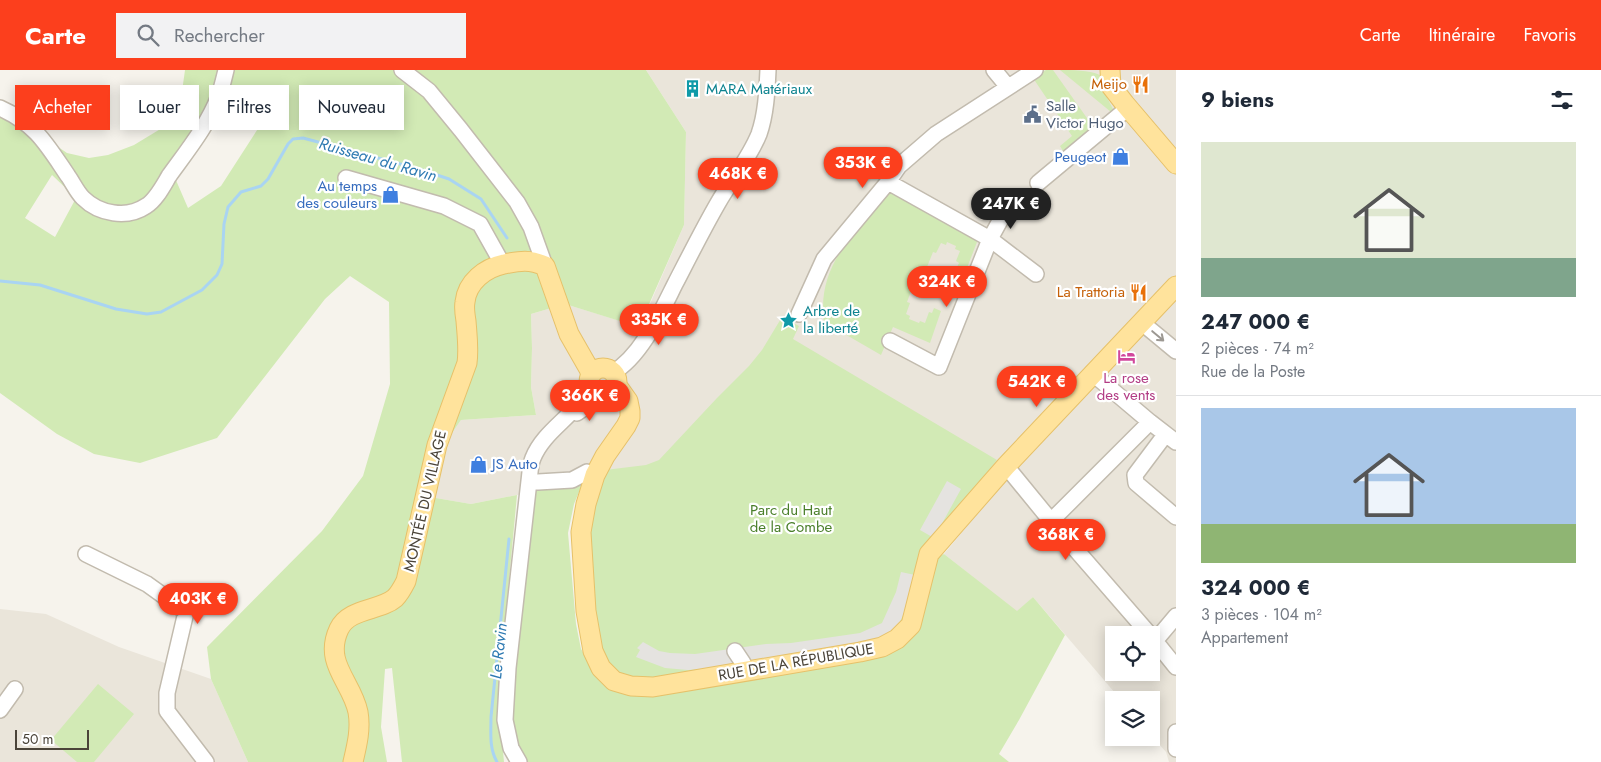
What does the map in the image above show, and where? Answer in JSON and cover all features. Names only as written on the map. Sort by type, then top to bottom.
[{"type":"main road","points":[[1110,70],[1111,86],[1176,164]]},
{"type":"main road","name":"MONTÉE DU VILLAGE","points":[[353,762],[359,734],[358,713],[355,702],[335,660],[334,648],[340,627],[350,617],[395,598],[406,582],[436,445],[467,363],[468,352],[464,302],[468,290],[484,272],[496,266],[533,261],[545,266]]},
{"type":"main road","points":[[545,266],[569,334],[577,348],[604,382]]},
{"type":"main road","name":"RUE DE LA RÉPUBLIQUE","points":[[604,382],[614,398],[622,405],[625,412],[616,440],[596,474],[586,504],[581,532],[586,611],[593,651],[601,668],[614,681],[631,686],[654,686],[738,673],[860,652],[882,647],[897,639],[911,625],[929,554],[1006,466],[1176,286]]},
{"type":"street","points":[[0,108],[13,113],[36,130],[45,140],[83,198],[98,209],[116,214],[134,212],[147,206],[156,195],[205,125],[219,96],[226,70]]},
{"type":"street","points":[[402,70],[429,91],[462,130],[517,202],[531,227],[545,266]]},
{"type":"street","points":[[519,762],[511,748],[505,720],[508,668],[533,458],[542,443],[587,393],[604,382],[632,356],[659,318],[718,203],[746,159],[759,134],[765,104],[768,70]]},
{"type":"street","points":[[994,70],[1008,87]]},
{"type":"street","points":[[799,314],[824,259],[899,166],[936,134],[1035,70]]},
{"type":"street","points":[[1038,183],[1128,108]]},
{"type":"street","points":[[346,178],[444,206],[480,224],[503,265]]},
{"type":"street","points":[[888,182],[990,239],[1036,274]]},
{"type":"street","points":[[890,341],[939,367],[990,239],[1007,208]]},
{"type":"street","points":[[1141,322],[1176,351]]},
{"type":"street","points":[[1092,373],[1171,438],[1135,475],[1136,483],[1176,518]]},
{"type":"street","points":[[1051,521],[1150,422]]},
{"type":"street","points":[[1006,466],[1142,626]]},
{"type":"street","points":[[529,479],[572,480],[587,472],[596,474]]},
{"type":"street","points":[[86,554],[147,584],[186,612],[167,693],[167,711],[206,762]]},
{"type":"street","points":[[1160,630],[1176,616]]},
{"type":"street","points":[[1160,645],[1173,657]]},
{"type":"street","points":[[736,651],[743,663],[738,673]]},
{"type":"street","points":[[0,710],[15,689]]},
{"type":"street","points":[[1176,732],[1176,749]]},
{"type":"shaded area","points":[[646,70],[1176,70],[1176,762],[1169,762],[1166,752],[1160,745],[1160,691],[1113,691],[1033,597],[1017,612],[944,554],[983,507],[990,473],[767,344],[756,362],[652,472],[570,489],[517,495],[471,504],[430,497],[445,443],[461,420],[536,415],[531,387],[531,314],[565,304],[640,327],[684,225],[686,132]]},
{"type":"shaded area","points":[[947,481],[961,489],[934,538],[920,530]]},
{"type":"shaded area","points":[[901,572],[915,575],[910,600],[893,633],[876,646],[688,670],[665,668],[636,657],[640,650],[637,648],[643,642],[659,651],[695,654],[860,633],[882,623],[896,592]]},
{"type":"shaded area","points":[[0,609],[46,614],[119,647],[211,679],[248,762],[0,762]]},
{"type":"green space","points":[[185,70],[646,70],[686,132],[684,225],[639,327],[565,304],[531,314],[531,387],[536,415],[461,420],[445,443],[430,497],[471,504],[517,495],[498,697],[504,762],[402,762],[392,668],[385,669],[381,727],[387,762],[248,762],[211,679],[207,647],[322,531],[363,476],[390,384],[389,302],[350,276],[325,299],[217,438],[140,463],[94,454],[57,434],[0,393],[0,110],[15,119],[15,130],[33,130],[67,153],[89,158],[108,155],[134,145],[159,130],[199,130],[199,85],[183,85]],"holes":[[[209,85],[289,85],[289,130],[257,130],[221,186],[188,208],[175,178],[210,130]],[[52,175],[76,198],[55,237],[25,218]]]},
{"type":"green space","points":[[1046,70],[1053,70],[1094,128],[1063,151],[1060,146],[1072,136],[1033,78]]},
{"type":"green space","points":[[1060,70],[1085,71],[1100,75],[1103,90],[1114,111],[1111,112]]},
{"type":"green space","points":[[892,189],[975,235],[977,242],[965,273],[956,269],[959,263],[956,261],[960,251],[955,249],[956,246],[947,242],[946,245],[941,243],[936,253],[933,252],[927,267],[930,269],[924,282],[920,280],[917,288],[913,286],[907,302],[910,303],[906,314],[910,316],[909,319],[925,323],[929,312],[932,313],[934,308],[941,311],[930,343],[893,327],[881,355],[824,322],[823,301],[826,282],[842,249]]},
{"type":"green space","name":"Parc du Haut de la Combe","points":[[782,317],[799,326],[793,339],[997,460],[924,551],[906,623],[889,638],[640,680],[620,675],[609,668],[604,658],[596,622],[592,576],[591,525],[605,470],[646,465],[659,460],[749,366],[762,350]]},
{"type":"green space","points":[[586,475],[574,504],[568,533],[576,624],[581,649],[598,675],[627,693],[917,629],[938,557],[944,554],[1017,611],[1033,597],[1065,635],[999,754],[1009,762],[526,762],[507,718],[531,486]]},
{"type":"green space","points":[[98,684],[134,714],[94,762],[77,762],[51,740]]},
{"type":"waterway","name":"Ruisseau du Ravin","points":[[0,281],[40,285],[116,309],[147,314],[161,312],[202,290],[217,275],[222,264],[224,224],[228,207],[241,192],[261,186],[268,179],[288,144],[293,139],[303,138],[419,169],[449,179],[481,199],[507,238]]},
{"type":"waterway","name":"Le Ravin","points":[[497,762],[492,746],[491,717],[509,539]]},
{"type":"place","name":"Meijo","points":[[1141,84]]},
{"type":"place","name":"MARA Matériaux","points":[[692,89]]},
{"type":"place","name":"Salle Victor Hugo","points":[[1032,115]]},
{"type":"place","name":"Peugeot","points":[[1120,157]]},
{"type":"place","name":"Au temps des couleurs","points":[[391,195]]},
{"type":"place","name":"La Trattoria","points":[[1139,292]]},
{"type":"place","name":"Arbre de la liberté","points":[[789,320]]},
{"type":"place","name":"La rose des vents","points":[[1126,357]]},
{"type":"place","name":"JS Auto","points":[[478,464]]}]
